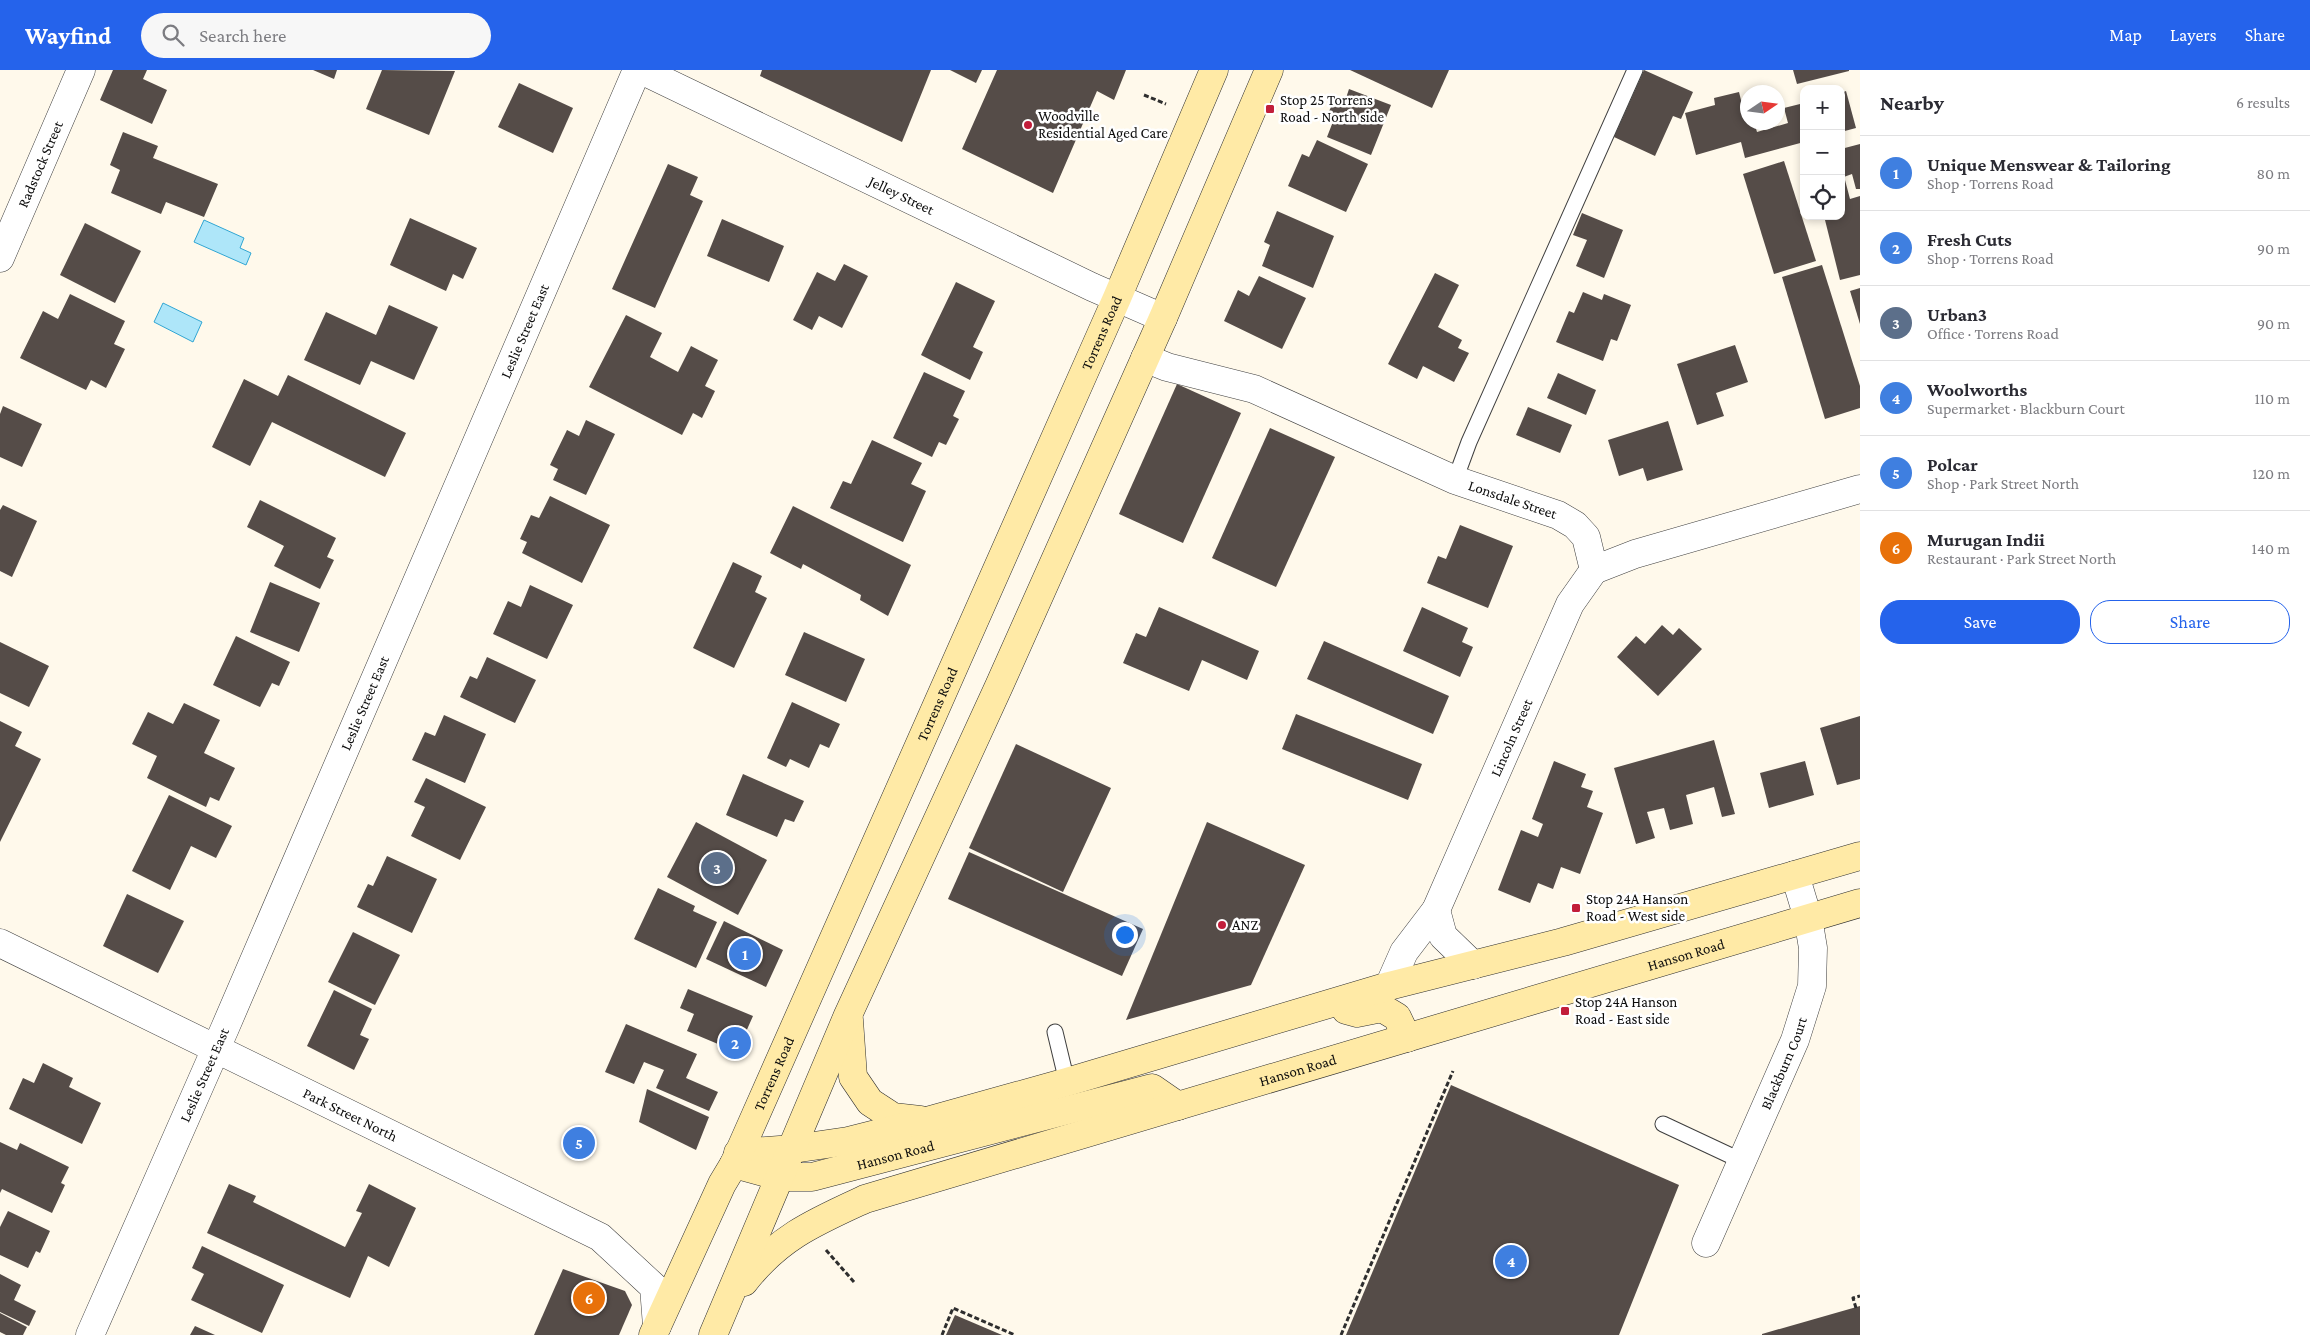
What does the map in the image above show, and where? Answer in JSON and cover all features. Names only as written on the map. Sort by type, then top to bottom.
[{"type":"main road","name":"Torrens Road","points":[[655,1330],[722,1184],[736,1159],[1117,298],[1214,70]]},
{"type":"main road","points":[[713,1335],[782,1177],[848,1015],[995,695],[1163,318],[1270,70]]},
{"type":"main road","name":"Hanson Road","points":[[736,1159],[848,1141],[927,1121],[1067,1082],[1389,986],[1563,942],[1860,856]]},
{"type":"main road","name":"Hanson Road","points":[[736,1159],[782,1177],[812,1177],[1152,1088],[1178,1106],[1860,903]]},
{"type":"main road","points":[[1328,1004],[1356,1013],[1382,1008],[1397,1018],[1407,1038]]},
{"type":"main road","points":[[848,1015],[853,1077],[870,1102],[893,1117],[927,1121]]},
{"type":"main road","points":[[726,1304],[761,1260],[796,1232],[865,1199],[1178,1106]]},
{"type":"street","name":"Radstock Street","points":[[0,258],[81,70]]},
{"type":"street","name":"Jelley Street","points":[[639,70],[1117,298],[1163,318]]},
{"type":"street","name":"Leslie Street East","points":[[90,1335],[216,1049],[639,70]]},
{"type":"street","name":"Lonsdale Street","points":[[1145,358],[1167,367],[1254,389],[1455,480],[1558,515],[1575,525],[1586,537],[1594,570]]},
{"type":"street","points":[[1594,570],[1635,554],[1860,489]]},
{"type":"street","name":"Lincoln Street","points":[[1389,986],[1404,952],[1436,910],[1570,604],[1594,570]]},
{"type":"street","name":"Blackburn Court","points":[[1706,1243],[1795,1040],[1812,986],[1814,948],[1808,918],[1795,875]]},
{"type":"street","points":[[1436,910],[1443,936],[1473,965]]},
{"type":"street","name":"Park Street North","points":[[0,943],[600,1237],[654,1287],[655,1330]]},
{"type":"lane","points":[[1455,480],[1469,442],[1635,70]]},
{"type":"lane","points":[[1055,1032],[1067,1082]]},
{"type":"lane","points":[[1663,1124],[1742,1161]]},
{"type":"path","points":[[1144,95],[1166,104]]},
{"type":"path","points":[[1341,1335],[1453,1071]]},
{"type":"path","points":[[823,1245],[854,1282]]},
{"type":"path","points":[[1856,1308],[1853,1298],[1860,1296]]},
{"type":"path","points":[[942,1335],[953,1308],[1015,1335]]},
{"type":"water","points":[[204,220],[244,238],[240,248],[251,253],[246,265],[194,242]]},
{"type":"water","points":[[163,303],[202,322],[193,342],[154,322]]},
{"type":"building","points":[[113,70],[147,70],[143,79],[167,90],[152,124],[100,100]]},
{"type":"building","points":[[313,70],[337,70],[334,79]]},
{"type":"building","points":[[382,70],[455,71],[429,135],[366,109]]},
{"type":"building","points":[[762,70],[931,70],[902,142],[760,76]]},
{"type":"building","points":[[950,70],[982,70],[976,83]]},
{"type":"building","name":"Woodville Residential Aged Care","points":[[997,70],[1126,70],[1114,100],[1097,91],[1053,193],[962,149]]},
{"type":"building","points":[[1350,70],[1449,70],[1432,108]]},
{"type":"building","points":[[1644,70],[1693,92],[1681,119],[1673,116],[1655,156],[1614,137]]},
{"type":"building","points":[[1793,70],[1849,70],[1849,71],[1797,84]]},
{"type":"building","points":[[519,83],[573,108],[553,153],[498,127]]},
{"type":"building","points":[[1349,89],[1391,105],[1371,155],[1327,137],[1334,119],[1327,116],[1334,100],[1344,104]]},
{"type":"building","points":[[1845,91],[1856,128],[1845,131],[1845,130]]},
{"type":"building","points":[[1739,92],[1740,130],[1756,130],[1757,132],[1764,130],[1785,130],[1785,124],[1788,123],[1785,108],[1800,104],[1800,143],[1745,158],[1741,142],[1696,155],[1685,113],[1715,105],[1714,98]]},
{"type":"building","points":[[123,132],[158,146],[153,158],[218,184],[204,217],[166,202],[161,214],[111,193],[120,170],[110,165]]},
{"type":"building","points":[[1317,140],[1368,164],[1346,212],[1288,186],[1302,154],[1309,157]]},
{"type":"building","points":[[1860,144],[1860,189],[1856,189],[1852,174],[1845,177],[1845,148]]},
{"type":"building","points":[[1784,161],[1800,211],[1800,220],[1803,220],[1816,261],[1774,274],[1743,174]]},
{"type":"building","points":[[668,164],[698,177],[690,195],[703,201],[655,308],[612,289]]},
{"type":"building","points":[[1845,180],[1850,199],[1860,196],[1860,275],[1840,280],[1825,220],[1845,220]]},
{"type":"building","points":[[1277,211],[1334,236],[1313,288],[1262,266],[1270,245],[1264,242]]},
{"type":"building","points":[[1582,213],[1623,230],[1604,278],[1576,266],[1587,240],[1573,235]]},
{"type":"building","points":[[410,218],[477,248],[463,279],[453,274],[446,291],[390,265]]},
{"type":"building","points":[[722,219],[784,246],[769,282],[707,256]]},
{"type":"building","points":[[85,223],[141,251],[115,303],[60,275]]},
{"type":"building","points":[[844,264],[868,276],[842,328],[819,316],[812,330],[793,320],[817,272],[835,281]]},
{"type":"building","points":[[1822,265],[1860,386],[1860,408],[1825,419],[1782,277]]},
{"type":"building","points":[[1435,273],[1459,285],[1438,327],[1462,340],[1458,348],[1469,353],[1454,382],[1423,366],[1417,379],[1388,364]]},
{"type":"building","points":[[1259,276],[1306,298],[1282,349],[1224,321],[1238,290],[1249,296]]},
{"type":"building","points":[[956,282],[995,301],[973,347],[983,352],[970,380],[921,355]]},
{"type":"building","points":[[1860,288],[1860,324],[1850,291]]},
{"type":"building","points":[[1583,292],[1602,300],[1604,294],[1631,305],[1617,341],[1611,339],[1603,361],[1556,342],[1569,311],[1574,313]]},
{"type":"building","points":[[70,294],[125,321],[114,344],[125,349],[106,388],[91,380],[86,390],[20,358],[43,311],[58,319]]},
{"type":"building","points":[[389,305],[438,327],[414,380],[371,361],[360,385],[304,360],[326,312],[376,335]]},
{"type":"building","points":[[626,315],[662,333],[650,357],[678,372],[691,346],[718,360],[705,386],[715,391],[702,418],[693,413],[682,435],[589,387]]},
{"type":"building","points":[[1735,345],[1748,382],[1716,393],[1724,416],[1697,425],[1677,364]]},
{"type":"building","points":[[924,372],[965,391],[953,416],[959,419],[946,445],[939,442],[932,457],[893,438]]},
{"type":"building","points":[[1558,373],[1596,390],[1586,415],[1547,398]]},
{"type":"building","points":[[288,375],[406,433],[385,477],[272,422],[250,466],[212,447],[244,379],[278,396]]},
{"type":"building","points":[[1177,384],[1241,413],[1183,543],[1119,514]]},
{"type":"building","points":[[3,406],[42,424],[22,467],[0,457],[0,414]]},
{"type":"building","points":[[1528,407],[1572,425],[1560,453],[1516,435]]},
{"type":"building","points":[[586,420],[615,434],[586,495],[553,480],[558,469],[550,465],[567,430],[579,436]]},
{"type":"building","points":[[1668,421],[1683,470],[1647,481],[1643,468],[1619,476],[1608,440]]},
{"type":"building","points":[[1270,428],[1335,457],[1276,587],[1212,558]]},
{"type":"building","points":[[872,440],[922,463],[911,484],[926,491],[903,542],[830,508],[843,481],[851,484]]},
{"type":"building","points":[[550,496],[610,525],[582,583],[522,553],[527,542],[520,539],[531,515],[539,518]]},
{"type":"building","points":[[260,500],[336,538],[327,557],[334,560],[320,589],[274,566],[284,546],[247,527]]},
{"type":"building","points":[[3,505],[37,521],[12,577],[0,571],[0,510]]},
{"type":"building","points":[[793,506],[911,565],[888,616],[860,600],[861,595],[803,564],[801,569],[770,553]]},
{"type":"building","points":[[1460,525],[1513,546],[1488,608],[1427,583],[1438,556],[1446,559]]},
{"type":"building","points":[[733,562],[762,576],[755,592],[767,598],[734,668],[693,648]]},
{"type":"building","points":[[270,582],[320,603],[299,652],[250,632]]},
{"type":"building","points":[[530,585],[573,605],[547,659],[493,634],[508,601],[521,607]]},
{"type":"building","points":[[1159,607],[1259,651],[1247,680],[1202,660],[1189,691],[1123,663],[1136,633],[1146,637]]},
{"type":"building","points":[[1422,607],[1468,628],[1462,642],[1473,647],[1460,677],[1403,651]]},
{"type":"building","points":[[1662,625],[1673,635],[1679,628],[1702,649],[1658,696],[1617,657],[1636,636],[1645,644]]},
{"type":"building","points":[[804,632],[865,659],[846,702],[785,675]]},
{"type":"building","points":[[236,636],[290,662],[279,686],[272,683],[260,707],[213,685]]},
{"type":"building","points":[[1324,641],[1449,696],[1433,734],[1307,679]]},
{"type":"building","points":[[0,642],[49,666],[29,707],[0,693]]},
{"type":"building","points":[[487,657],[536,680],[515,723],[460,697],[470,676],[477,679]]},
{"type":"building","points":[[792,702],[840,724],[829,748],[820,744],[809,768],[790,759],[786,767],[767,758]]},
{"type":"building","points":[[184,703],[220,720],[204,753],[235,768],[219,801],[210,797],[206,807],[147,778],[157,756],[132,744],[148,712],[173,724]]},
{"type":"building","points":[[1296,714],[1422,764],[1408,800],[1282,749]]},
{"type":"building","points":[[444,715],[486,734],[465,783],[412,760],[425,732],[435,736]]},
{"type":"building","points":[[1860,716],[1860,779],[1837,785],[1820,728]]},
{"type":"building","points":[[0,721],[22,732],[15,746],[41,759],[0,842]]},
{"type":"building","points":[[1714,740],[1735,814],[1722,817],[1714,787],[1686,795],[1693,824],[1670,830],[1664,808],[1647,812],[1655,838],[1636,844],[1614,768]]},
{"type":"building","points":[[1016,744],[1111,788],[1063,892],[969,848]]},
{"type":"building","points":[[1554,761],[1586,774],[1581,787],[1593,791],[1587,807],[1603,813],[1580,874],[1561,867],[1553,889],[1538,883],[1530,903],[1498,890],[1521,830],[1538,837],[1543,824],[1532,819]]},
{"type":"building","points":[[1805,761],[1814,795],[1769,808],[1760,773]]},
{"type":"building","points":[[743,774],[804,801],[794,822],[785,819],[777,837],[726,815]]},
{"type":"building","points":[[426,778],[486,807],[460,860],[411,836],[425,807],[414,802]]},
{"type":"building","points":[[169,795],[232,826],[216,858],[191,846],[170,890],[132,871]]},
{"type":"building","points":[[696,822],[767,860],[738,915],[667,877]]},
{"type":"building","name":"ANZ","points":[[1207,822],[1305,865],[1251,985],[1126,1020]]},
{"type":"building","points":[[969,852],[1143,929],[1122,976],[948,899]]},
{"type":"building","points":[[387,856],[437,879],[412,933],[357,907],[368,884],[373,886]]},
{"type":"building","points":[[658,888],[695,906],[693,911],[717,922],[696,968],[634,939]]},
{"type":"building","points":[[127,894],[184,921],[158,973],[103,946]]},
{"type":"building","points":[[724,921],[783,950],[766,987],[706,959]]},
{"type":"building","points":[[353,932],[400,955],[375,1005],[328,982]]},
{"type":"building","points":[[688,989],[753,1016],[737,1052],[687,1031],[694,1014],[680,1008]]},
{"type":"building","points":[[334,990],[372,1009],[360,1035],[369,1039],[354,1070],[307,1046]]},
{"type":"building","points":[[626,1024],[697,1054],[686,1078],[718,1092],[709,1111],[656,1088],[664,1070],[644,1062],[634,1084],[605,1072]]},
{"type":"building","points":[[43,1063],[73,1078],[69,1087],[101,1103],[82,1144],[9,1109],[23,1078],[34,1083]]},
{"type":"building","points":[[1451,1085],[1679,1185],[1619,1335],[1346,1335]]},
{"type":"building","points":[[647,1089],[709,1117],[696,1150],[639,1122]]},
{"type":"building","points":[[0,1142],[17,1150],[20,1143],[69,1167],[61,1183],[65,1185],[52,1213],[2,1189],[0,1193]]},
{"type":"building","points":[[229,1184],[256,1196],[253,1202],[345,1247],[362,1213],[356,1211],[369,1184],[416,1208],[389,1267],[368,1256],[350,1298],[207,1233]]},
{"type":"building","points":[[8,1211],[50,1231],[40,1253],[36,1251],[28,1268],[0,1255],[0,1227]]},
{"type":"building","points":[[202,1246],[284,1285],[262,1333],[191,1300],[204,1274],[192,1268]]},
{"type":"building","points":[[563,1269],[625,1291],[632,1305],[619,1335],[534,1335]]},
{"type":"building","points":[[0,1274],[21,1285],[14,1300],[36,1311],[29,1326],[0,1312]]},
{"type":"building","points":[[1860,1306],[1860,1335],[1762,1335],[1762,1334]]},
{"type":"building","points":[[0,1313],[27,1327],[23,1335],[6,1335],[0,1332]]},
{"type":"building","points":[[955,1315],[1002,1335],[946,1335]]},
{"type":"building","points":[[195,1326],[215,1335],[190,1335]]},
{"type":"place","name":"Stop 25 Torrens Road - North side","points":[[1270,109]]},
{"type":"place","name":"Woodville Residential Aged Care","points":[[1028,125]]},
{"type":"place","name":"Urban3","points":[[717,868]]},
{"type":"place","name":"Stop 24A Hanson Road - West side","points":[[1576,908]]},
{"type":"place","name":"ANZ","points":[[1222,925]]},
{"type":"place","name":"Unique Menswear & Tailoring","points":[[745,954]]},
{"type":"place","name":"Stop 24A Hanson Road - East side","points":[[1565,1011]]},
{"type":"place","name":"Fresh Cuts","points":[[735,1043]]},
{"type":"place","name":"Polcar","points":[[579,1143]]},
{"type":"place","name":"Woolworths","points":[[1511,1261]]},
{"type":"place","name":"Murugan Indii","points":[[589,1298]]}]
